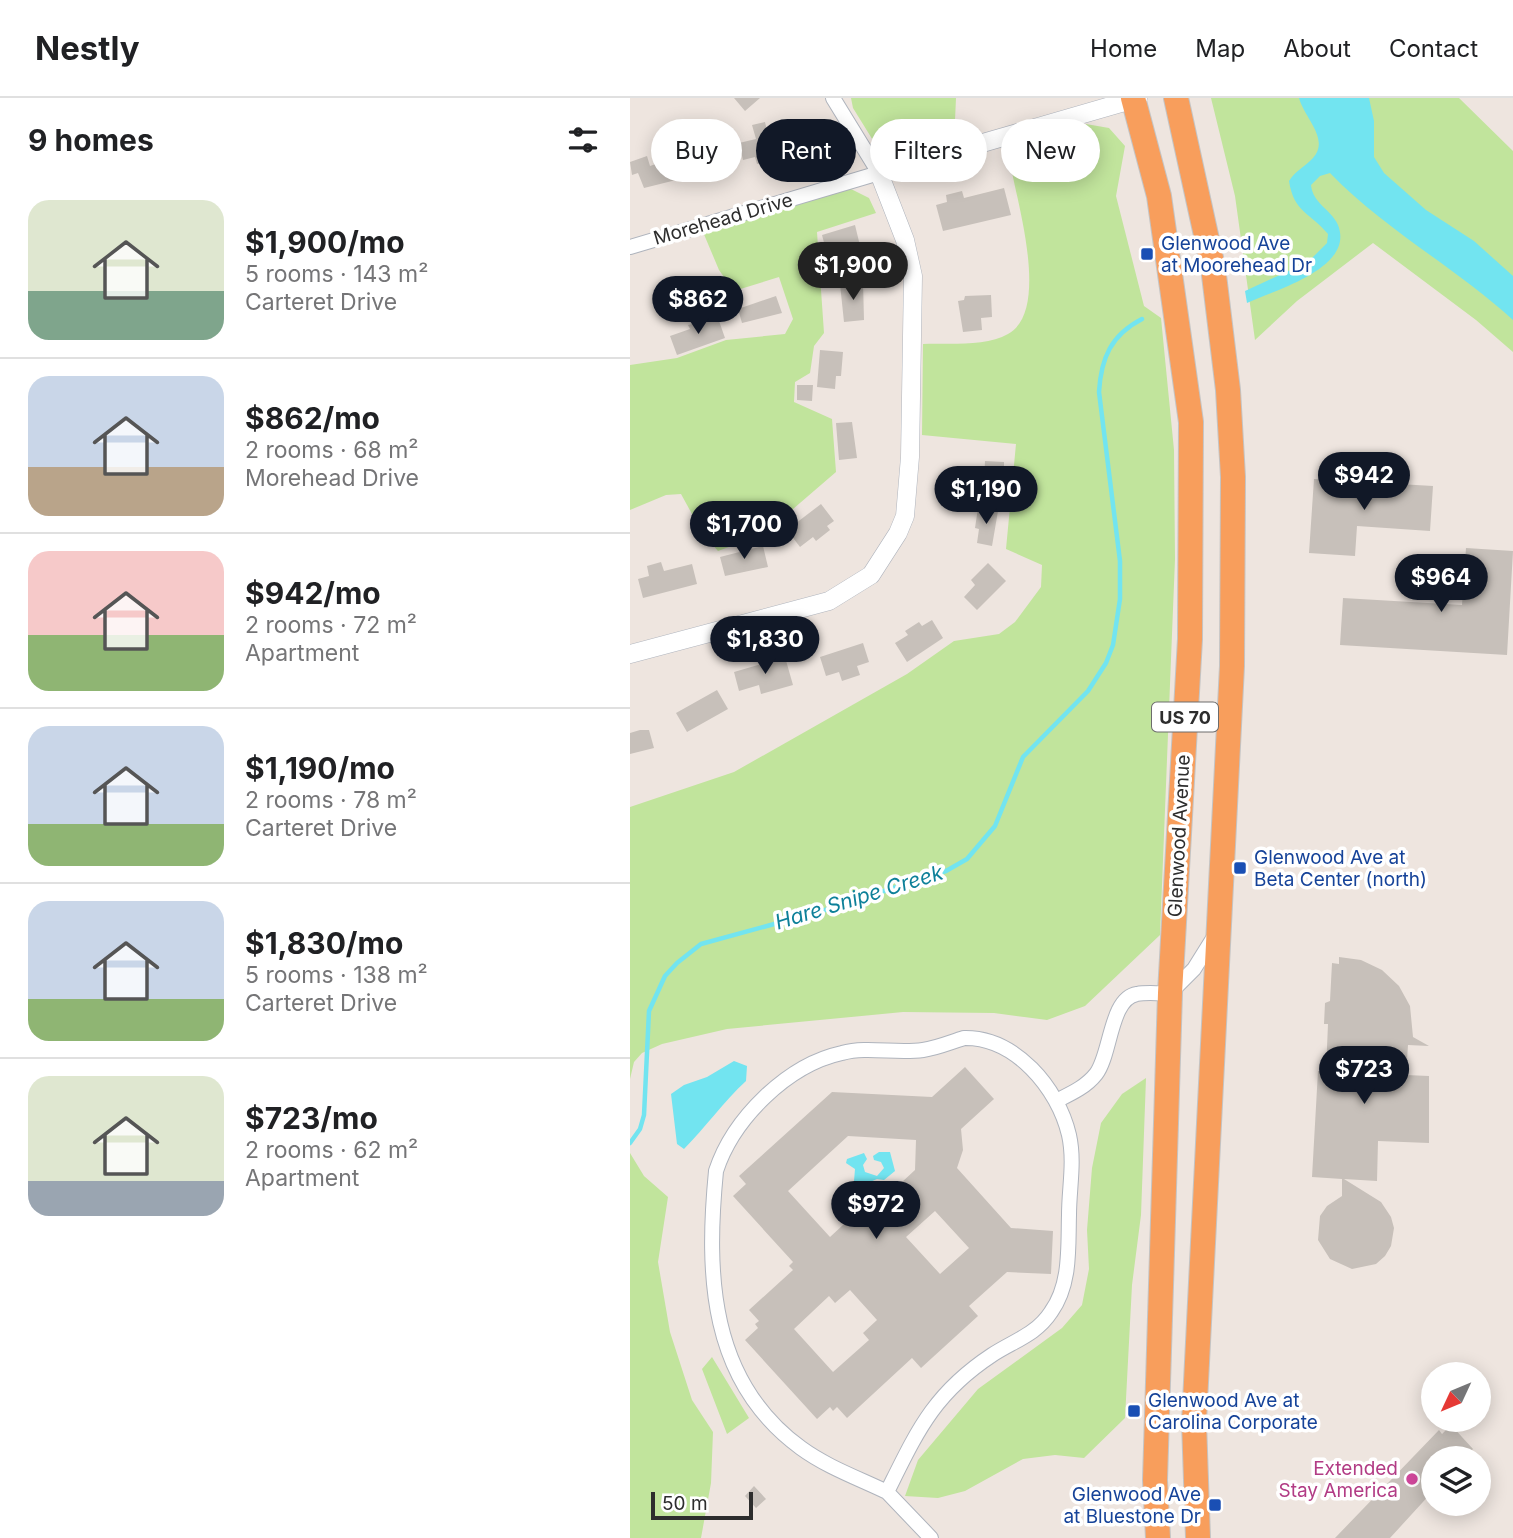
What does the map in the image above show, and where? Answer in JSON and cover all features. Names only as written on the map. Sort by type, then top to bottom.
[{"type":"highway","name":"Glenwood Avenue","points":[[1135,98],[1159,196],[1191,422],[1190,639],[1170,993],[1155,1480],[1158,1538]]},
{"type":"highway","name":"US 70","points":[[1176,98],[1213,267],[1228,390],[1233,477],[1232,666],[1194,1422],[1198,1538]]},
{"type":"highway","points":[[1155,1480],[1196,1489]]},
{"type":"street","points":[[833,98],[870,158]]},
{"type":"street","name":"Morehead Drive","points":[[987,141],[1135,98]]},
{"type":"street","name":"Morehead Drive","points":[[630,247],[870,176]]},
{"type":"street","points":[[630,654],[829,601],[871,575],[898,533],[905,516],[909,457],[913,276],[905,240],[882,182]]},
{"type":"street","points":[[1056,1101],[1077,1090],[1098,1072],[1117,1012],[1124,1003],[1135,994],[1170,993],[1194,970],[1218,931]]},
{"type":"street","points":[[887,1492],[934,1404],[992,1355],[1026,1338],[1040,1326],[1060,1297],[1068,1264],[1072,1159],[1069,1135],[1056,1101],[1021,1059],[1006,1047],[979,1038],[964,1038],[925,1050],[842,1052],[806,1067],[766,1098],[733,1136],[722,1154],[714,1192],[714,1304],[733,1366],[755,1402],[785,1435],[833,1466],[887,1492],[932,1538]]},
{"type":"green space","points":[[851,98],[956,98],[955,119],[870,119],[870,136],[853,108]]},
{"type":"green space","points":[[1211,98],[1459,98],[1513,151],[1513,352],[1476,320],[1373,243],[1297,301],[1255,340],[1235,196]]},
{"type":"green space","points":[[1100,126],[1109,128],[1125,146],[1116,196],[1144,306],[1161,318],[1174,450],[1175,559],[1160,935],[1085,1006],[1047,1020],[994,1013],[903,1012],[727,1029],[662,1044],[642,1053],[634,1062],[630,1079],[630,807],[734,772],[907,674],[954,641],[999,634],[1015,622],[1041,587],[1042,565],[1006,549],[1016,444],[922,435],[923,344],[989,341],[1008,334],[1020,322],[1027,304],[1029,281],[1024,231],[1014,182],[1100,182]]},
{"type":"green space","points":[[849,188],[869,198],[876,213],[817,232],[824,333],[814,346],[810,373],[795,382],[794,402],[832,419],[836,472],[764,534],[718,551],[703,534],[681,494],[666,495],[630,510],[630,365],[677,358],[726,340],[785,334],[793,319],[779,277],[734,291],[719,270],[703,232]]},
{"type":"green space","points":[[1146,1078],[1141,1215],[1132,1285],[1125,1418],[1084,1458],[1055,1455],[1023,1459],[965,1491],[938,1498],[905,1496],[918,1460],[978,1389],[1062,1328],[1082,1305],[1089,1269],[1087,1230],[1092,1168],[1101,1123],[1122,1094]]},
{"type":"green space","points":[[630,1153],[644,1176],[668,1197],[658,1262],[670,1332],[692,1400],[713,1432],[711,1483],[701,1538],[630,1538]]},
{"type":"green space","points":[[712,1357],[749,1418],[727,1434],[702,1369]]},
{"type":"water","points":[[1299,98],[1369,98],[1374,121],[1374,157],[1384,173],[1426,210],[1474,241],[1513,276],[1513,320],[1374,213],[1330,173],[1320,176],[1311,185],[1315,197],[1338,225],[1340,240],[1335,253],[1309,275],[1247,303],[1245,291],[1308,262],[1327,243],[1328,234],[1299,206],[1291,192],[1289,181],[1313,158],[1319,144],[1315,129]]},
{"type":"water","points":[[734,1061],[747,1066],[746,1081],[684,1149],[677,1144],[671,1094]]},
{"type":"water","points":[[879,1152],[890,1152],[895,1171],[884,1180],[877,1179],[858,1187],[854,1181],[855,1169],[846,1163],[847,1159],[864,1153],[867,1159],[863,1165],[865,1172],[877,1176],[884,1168],[881,1162],[874,1160],[873,1156]]},
{"type":"building","points":[[734,98],[760,98],[745,111]]},
{"type":"building","points":[[756,139],[756,160],[755,157],[743,160],[742,142]]},
{"type":"building","points":[[647,156],[651,166],[651,182],[668,182],[644,188],[638,173],[632,175],[630,162]]},
{"type":"building","points":[[1004,188],[1011,215],[943,231],[936,205],[947,202],[946,195],[962,191],[964,198]]},
{"type":"building","points":[[855,225],[862,254],[837,264],[832,248],[826,250],[822,235]]},
{"type":"building","points":[[863,282],[864,320],[844,322],[840,284]]},
{"type":"building","points":[[991,295],[992,317],[981,318],[982,330],[963,332],[958,301],[964,300],[965,296]]},
{"type":"building","points":[[776,296],[782,313],[742,323],[738,309]]},
{"type":"building","points":[[718,318],[725,338],[677,355],[670,336],[690,329],[688,325]]},
{"type":"building","points":[[820,350],[843,352],[841,376],[836,376],[835,389],[817,387]]},
{"type":"building","points":[[797,385],[813,385],[812,401],[797,400]]},
{"type":"building","points":[[852,422],[857,458],[839,460],[836,423]]},
{"type":"building","points":[[985,461],[1004,462],[1004,485],[984,481]]},
{"type":"building","points":[[1314,479],[1433,486],[1430,531],[1357,526],[1355,556],[1309,553]]},
{"type":"building","points":[[821,504],[834,521],[827,526],[830,530],[816,541],[813,537],[800,547],[787,530]]},
{"type":"building","points":[[978,508],[998,511],[992,546],[977,543],[979,529],[975,528]]},
{"type":"building","points":[[763,546],[768,567],[725,576],[720,557]]},
{"type":"building","points":[[1466,548],[1513,551],[1507,655],[1340,645],[1343,598],[1462,605]]},
{"type":"building","points":[[661,562],[664,571],[692,564],[697,584],[643,598],[638,579],[649,576],[647,566]]},
{"type":"building","points":[[988,563],[1006,581],[977,610],[964,597],[975,585],[971,580]]},
{"type":"building","points":[[932,620],[943,638],[907,662],[895,643],[908,635],[905,631],[919,622],[922,626]]},
{"type":"building","points":[[863,643],[869,662],[857,666],[860,675],[842,681],[839,672],[826,676],[820,657]]},
{"type":"building","points":[[785,657],[793,685],[761,694],[759,685],[739,691],[734,672]]},
{"type":"building","points":[[717,690],[728,709],[687,732],[676,713]]},
{"type":"building","points":[[649,730],[654,748],[630,754],[630,733]]},
{"type":"building","points":[[1339,957],[1361,960],[1382,970],[1399,986],[1410,1006],[1413,1037],[1429,1046],[1408,1045],[1406,1075],[1429,1076],[1429,1143],[1378,1141],[1377,1181],[1344,1179],[1381,1202],[1391,1217],[1394,1228],[1391,1246],[1385,1256],[1376,1264],[1352,1269],[1330,1259],[1318,1240],[1320,1216],[1327,1206],[1342,1196],[1342,1179],[1312,1177],[1318,1071],[1326,1071],[1328,1024],[1324,1024],[1325,1003],[1330,1001],[1332,963],[1339,964]]},
{"type":"building","points":[[965,1067],[994,1099],[961,1129],[963,1150],[957,1168],[1011,1228],[1053,1231],[1051,1274],[1007,1272],[969,1306],[978,1316],[921,1368],[912,1358],[847,1418],[837,1407],[833,1411],[830,1407],[817,1419],[745,1340],[758,1328],[755,1324],[759,1321],[749,1310],[793,1270],[789,1266],[793,1262],[733,1196],[746,1184],[739,1176],[832,1092],[932,1097]],"holes":[[[848,1136],[916,1140],[915,1170],[889,1194],[883,1188],[830,1237],[788,1191]],[[935,1211],[969,1248],[940,1274],[906,1237]],[[850,1290],[877,1320],[863,1333],[869,1340],[833,1372],[794,1329],[829,1296],[835,1303]]]},
{"type":"building","name":"Extended Stay America","points":[[1437,1432],[1457,1432],[1470,1446],[1424,1446]]},
{"type":"building","name":"Extended Stay America","points":[[1421,1449],[1421,1504],[1390,1538],[1335,1538]]},
{"type":"building","points":[[754,1486],[766,1499],[756,1508],[745,1496]]},
{"type":"waterway","name":"Hare Snipe Creek","points":[[630,1143],[640,1129],[644,1115],[649,1011],[665,976],[677,963],[701,944],[829,909],[946,871],[967,859],[995,826],[1023,757],[1088,691],[1106,663],[1113,645],[1120,599],[1120,561],[1099,392],[1100,380],[1105,358],[1115,340],[1142,319]]},
{"type":"place","name":"Glenwood Ave at Moorehead Dr","points":[[1147,254]]},
{"type":"place","name":"Glenwood Ave at Beta Center (north)","points":[[1240,868]]},
{"type":"place","name":"Glenwood Ave at Carolina Corporate","points":[[1134,1411]]},
{"type":"place","name":"Extended Stay America","points":[[1412,1479]]},
{"type":"place","name":"Glenwood Ave at Bluestone Dr","points":[[1215,1505]]}]
